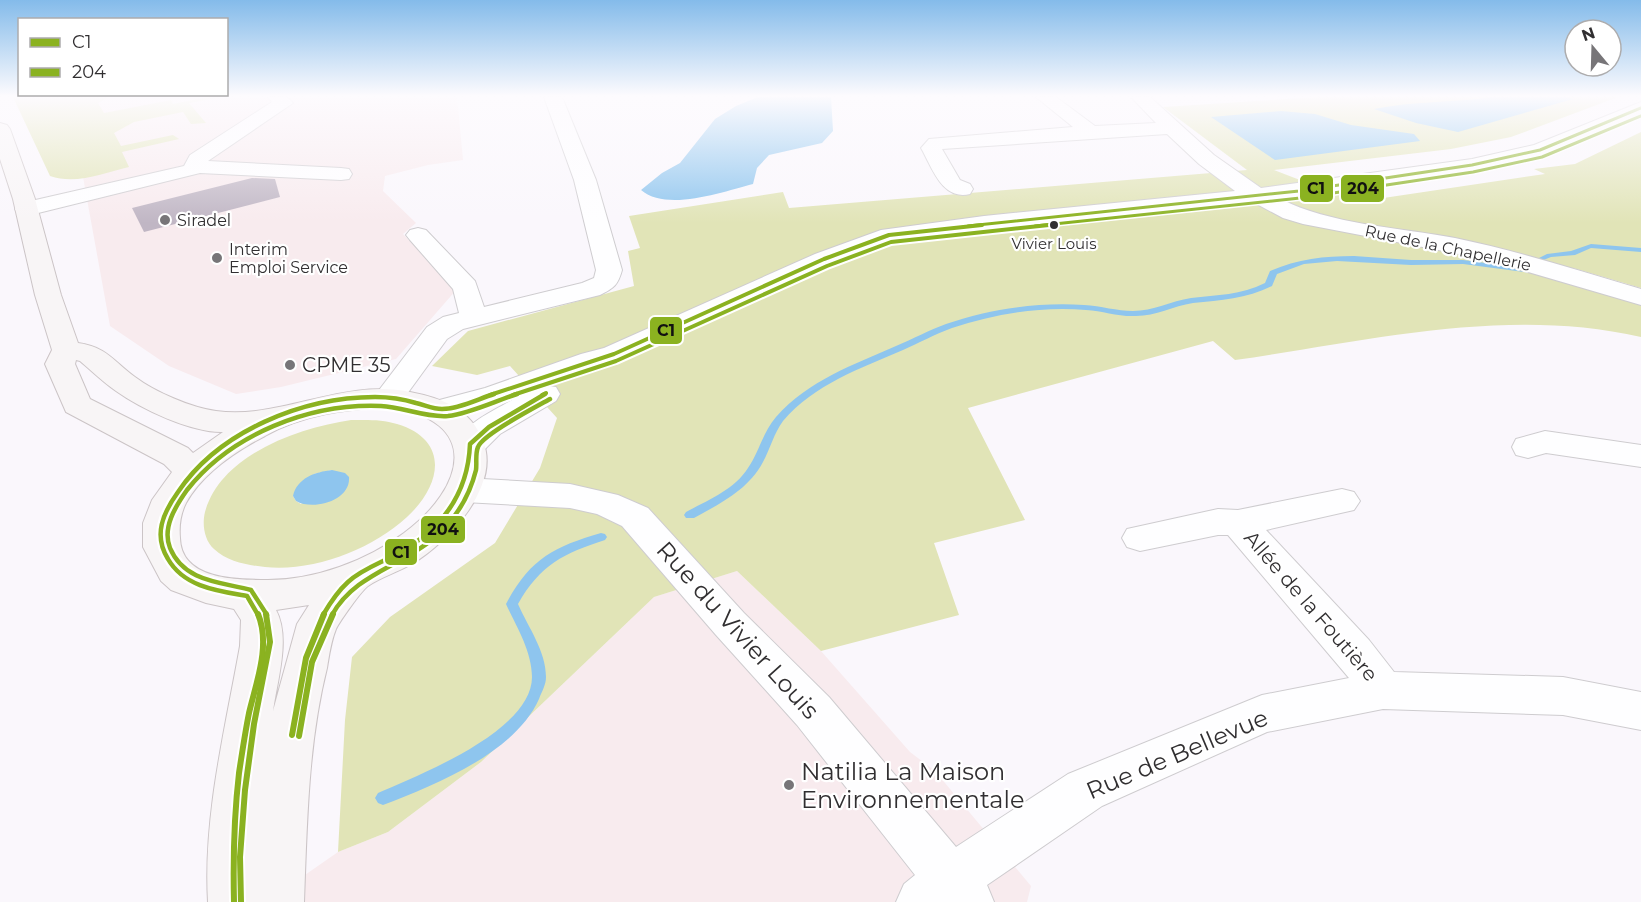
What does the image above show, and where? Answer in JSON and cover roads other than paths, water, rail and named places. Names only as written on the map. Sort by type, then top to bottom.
[{"type":"main road","points":[[3,139],[25,204],[48,295],[66,350],[60,364],[77,405],[176,456],[192,471]]},
{"type":"main road","points":[[66,350],[89,353],[125,384],[144,396],[196,418],[239,423],[275,419]]},
{"type":"main road","points":[[388,398],[416,402],[439,410],[459,424],[470,444],[471,466],[464,490],[440,522],[402,552],[353,577],[317,588],[281,595],[247,596],[205,589],[175,573],[160,549],[161,521],[172,495],[192,471],[216,451],[244,433],[275,419],[314,406],[352,399],[388,398]]},
{"type":"main road","points":[[278,902],[286,774],[296,703],[317,624],[353,577]]},
{"type":"main road","points":[[234,902],[231,866],[236,806],[261,646],[261,619],[247,596]]},
{"type":"street","points":[[25,204],[192,170],[196,159],[227,139]]},
{"type":"street","points":[[388,398],[437,333],[453,323],[591,289],[606,282],[609,270],[585,180],[569,139]]},
{"type":"street","points":[[962,189],[952,184],[931,148],[936,142],[981,139]]},
{"type":"street","name":"Rue de la Chapellerie","points":[[1183,139],[1225,175],[1256,196],[1284,210],[1327,223],[1459,247],[1514,260],[1641,297]]},
{"type":"street","points":[[439,410],[496,395],[591,360],[614,354],[824,259],[889,236],[996,221],[1356,184],[1512,157],[1539,150],[1565,139]]},
{"type":"street","points":[[195,164],[200,167],[341,174]]},
{"type":"street","points":[[418,235],[466,287],[473,317]]},
{"type":"street","points":[[470,444],[489,427],[514,411],[601,364],[614,354]]},
{"type":"street","points":[[1527,447],[1545,442],[1641,456]]},
{"type":"street","name":"Rue du Vivier Louis","points":[[464,490],[570,496],[606,504],[635,517],[730,624],[813,711],[947,894]]},
{"type":"street","name":"Allée de la Foutière","points":[[1140,538],[1218,522],[1239,523],[1342,501]]},
{"type":"street","name":"Allée de la Foutière","points":[[1239,523],[1354,652],[1383,690]]},
{"type":"street","name":"Rue de Bellevue","points":[[947,894],[1085,790],[1262,714],[1383,690],[1563,696],[1641,711]]},
{"type":"water","points":[[699,139],[826,139],[822,143],[769,155],[757,168],[753,184],[680,200],[652,196],[641,190],[662,173],[680,163]]},
{"type":"water","points":[[1244,139],[1418,139],[1420,141],[1275,160]]},
{"type":"water","points":[[332,470],[345,473],[349,477],[348,485],[338,498],[312,505],[296,501],[293,496],[295,490],[303,480],[313,474]]},
{"type":"waterway","points":[[1541,259],[1550,255],[1572,253],[1591,246],[1641,250]]},
{"type":"waterway","points":[[690,515],[728,494],[745,480],[757,463],[776,424],[808,393],[851,368],[940,329],[962,322],[995,314],[1045,307],[1086,307],[1141,314],[1184,302],[1250,293],[1269,284],[1273,273],[1288,266],[1320,259],[1463,262],[1531,271]]},
{"type":"waterway","points":[[383,798],[425,780],[473,755],[495,741],[514,724],[529,706],[538,686],[539,676],[535,655],[512,604],[529,577],[548,559],[572,547],[601,537]]},
{"type":"place","name":"Siradel","points":[[165,220]]},
{"type":"place","name":"Vivier Louis","points":[[1054,225]]},
{"type":"place","name":"Interim Emploi Service","points":[[217,258]]},
{"type":"place","name":"CPME 35","points":[[290,365]]},
{"type":"place","name":"Natilia La Maison Environnementale","points":[[789,785]]}]
